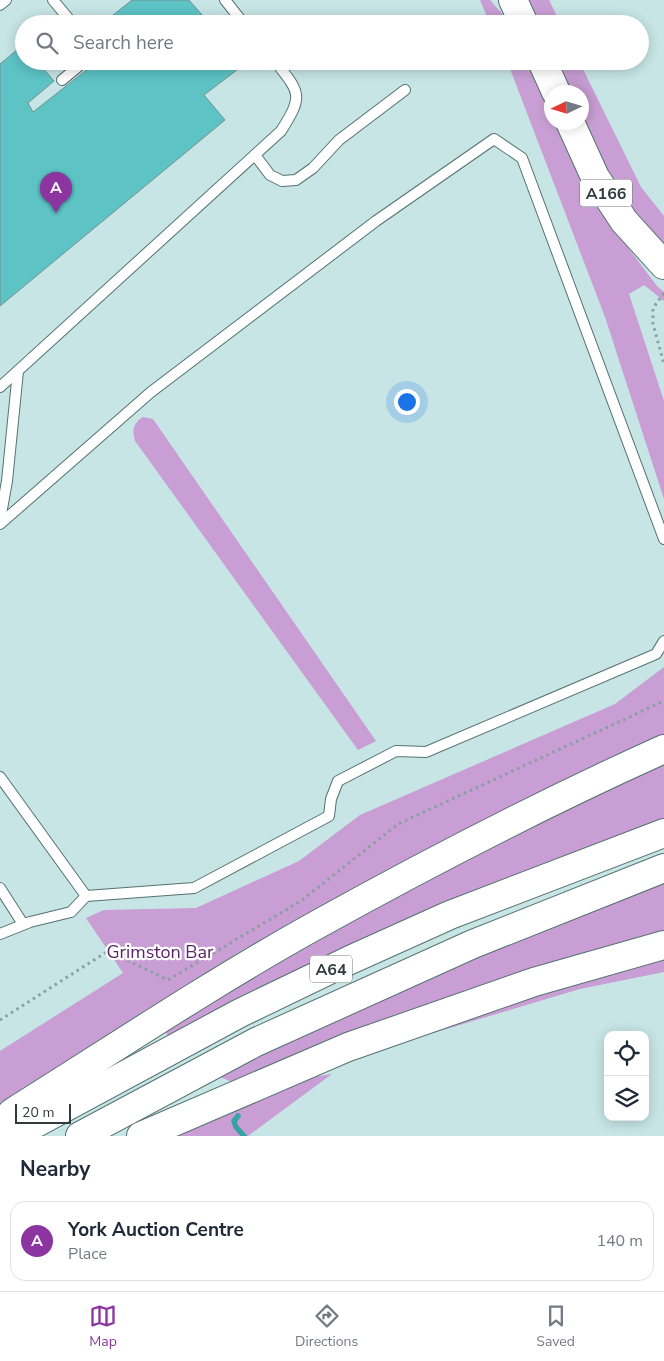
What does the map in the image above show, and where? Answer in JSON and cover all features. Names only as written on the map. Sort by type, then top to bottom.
[{"type":"highway","points":[[513,0],[520,15]]},
{"type":"highway","points":[[546,70],[553,85]]},
{"type":"highway","name":"A166","points":[[574,130],[595,177],[619,214],[635,235],[664,264]]},
{"type":"highway","points":[[0,1124],[13,1112],[193,998],[311,928],[551,802],[664,748]]},
{"type":"highway","name":"A64","points":[[12,1136],[240,1013],[350,960],[450,915],[664,833]]},
{"type":"highway","name":"A64","points":[[80,1136],[281,1030],[473,944],[664,868]]},
{"type":"highway","points":[[141,1136],[348,1047],[534,982],[664,944]]},
{"type":"lane","points":[[0,5],[6,0]]},
{"type":"lane","points":[[53,0],[66,15]]},
{"type":"lane","points":[[225,0],[237,15]]},
{"type":"lane","points":[[62,80],[74,70]]},
{"type":"lane","points":[[0,387],[281,131],[295,108],[296,91],[282,70]]},
{"type":"lane","points":[[255,155],[270,175],[282,181],[296,180],[313,168],[338,140],[405,90]]},
{"type":"lane","points":[[0,524],[147,396],[376,221],[494,139],[522,158],[664,539]]},
{"type":"lane","points":[[0,520],[7,481],[18,371]]},
{"type":"lane","points":[[0,934],[23,924],[71,912],[86,896],[194,888],[329,816],[331,799],[338,781],[396,751],[426,752],[591,682],[656,654],[664,641]]},
{"type":"lane","points":[[0,776],[86,896]]},
{"type":"lane","points":[[0,888],[23,924]]},
{"type":"path","points":[[664,293],[653,308],[652,324],[664,364]]},
{"type":"path","points":[[0,1020],[107,951],[168,980],[301,901],[398,824],[664,701]]},
{"type":"green space","points":[[480,0],[490,0],[503,15],[486,15]]},
{"type":"green space","points":[[521,0],[549,0],[556,15],[528,15]]},
{"type":"green space","points":[[510,70],[533,70],[544,96],[544,130],[559,130],[577,171],[623,241],[657,286],[664,292],[664,301],[644,285],[629,294],[664,401],[664,499],[605,317]]},
{"type":"green space","points":[[555,70],[583,70],[641,187],[664,216],[664,247],[634,216],[592,147],[585,130],[589,130],[589,85],[563,85]]},
{"type":"green space","points":[[143,417],[153,419],[376,741],[358,750],[135,441],[134,427]]},
{"type":"green space","name":"Grimston Bar","points":[[664,667],[664,737],[407,863],[244,949],[0,1103],[0,1051],[123,973],[86,918],[104,910],[196,908],[299,861],[360,815],[615,704]]},
{"type":"green space","points":[[664,761],[664,819],[587,847],[349,947],[168,1036],[164,1029],[427,876]]},
{"type":"green space","points":[[664,881],[664,933],[234,1083],[218,1076],[480,953]]},
{"type":"green space","points":[[664,954],[664,972],[580,989],[423,1036],[579,978]]},
{"type":"green space","points":[[332,1074],[248,1136],[178,1136],[257,1097],[307,1078]]},
{"type":"building","points":[[132,0],[189,0],[202,15],[113,15]]},
{"type":"building","points":[[15,52],[15,70],[45,70],[54,81],[28,103],[33,112],[87,70],[237,70],[204,95],[225,120],[0,306],[0,64]]},
{"type":"waterway","points":[[238,1116],[234,1121],[236,1127],[244,1136]]},
{"type":"place","name":"York Auction Centre","points":[[56,213]]}]
